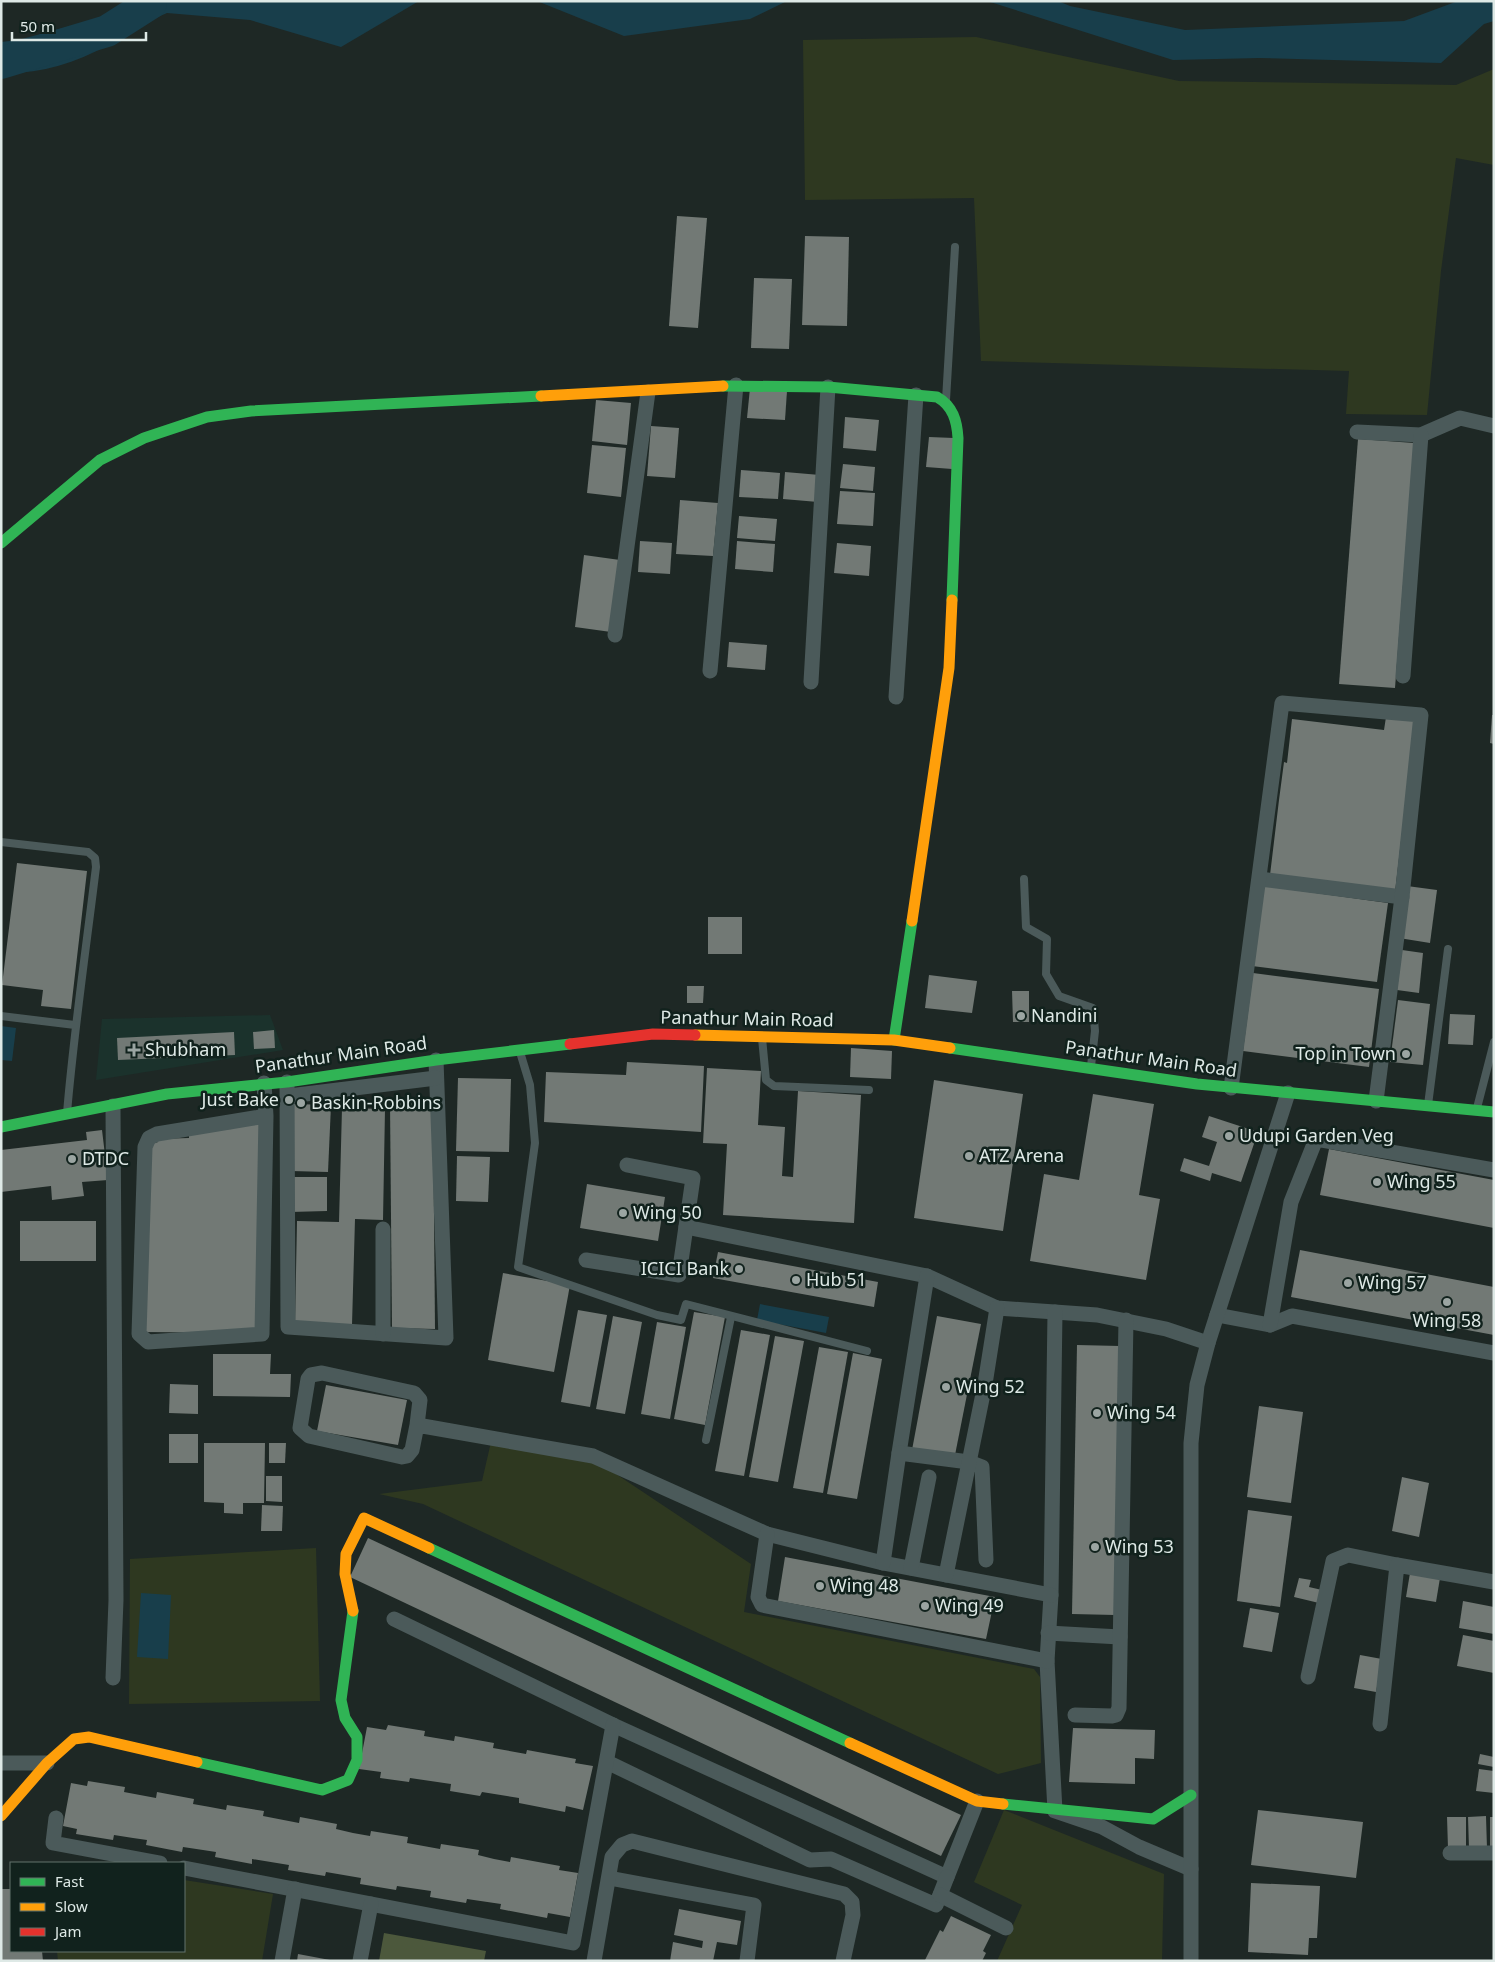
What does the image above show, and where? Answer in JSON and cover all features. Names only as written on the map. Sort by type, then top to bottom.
[{"type":"street","points":[[1,542],[100,460],[144,438],[207,417],[251,411],[395,402],[648,392],[736,386],[828,387],[937,397],[946,401],[955,419],[958,438],[949,668],[894,1040]]},
{"type":"street","points":[[710,671],[736,386]]},
{"type":"street","points":[[811,682],[828,387]]},
{"type":"street","points":[[615,635],[648,392]]},
{"type":"street","points":[[896,696],[916,396]]},
{"type":"street","points":[[1357,432],[1421,435],[1460,418],[1494,426]]},
{"type":"street","points":[[1403,676],[1421,435]]},
{"type":"street","points":[[1231,1088],[1282,703],[1421,715],[1402,897],[1376,1101]]},
{"type":"street","points":[[1260,879],[1402,897]]},
{"type":"street","name":"Panathur Main Road","points":[[1,1127],[66,1116],[167,1094],[264,1084],[288,1089],[436,1060],[653,1034],[894,1040],[1231,1088],[1494,1112]]},
{"type":"street","points":[[436,1060],[446,1338],[288,1327],[288,1089],[436,1078]]},
{"type":"street","points":[[264,1084],[266,1116],[262,1334],[148,1342],[139,1334],[145,1147],[149,1138],[157,1134],[266,1116]]},
{"type":"street","points":[[1191,1961],[1191,1443],[1198,1385],[1208,1343],[1288,1093]]},
{"type":"street","points":[[113,1106],[116,1600],[113,1678]]},
{"type":"street","points":[[1270,1325],[1291,1202],[1316,1139],[1494,1170]]},
{"type":"street","points":[[586,1260],[678,1275],[693,1178],[627,1165]]},
{"type":"street","points":[[686,1227],[926,1276],[997,1308],[1126,1320],[1166,1329],[1208,1343]]},
{"type":"street","points":[[383,1229],[383,1334]]},
{"type":"street","points":[[883,1563],[926,1276]]},
{"type":"street","points":[[946,1575],[985,1384],[997,1308]]},
{"type":"street","points":[[1055,1312],[1051,1595],[1047,1661],[1055,1811]]},
{"type":"street","points":[[1217,1315],[1270,1325],[1292,1316],[1494,1353]]},
{"type":"street","points":[[1075,1715],[1112,1716],[1118,1712],[1126,1320]]},
{"type":"street","points":[[322,1373],[417,1394],[420,1400],[417,1425],[412,1450],[407,1456],[402,1457],[309,1436],[300,1428],[308,1380],[311,1375],[322,1373]]},
{"type":"street","points":[[417,1425],[593,1456],[768,1534],[883,1563],[1051,1595]]},
{"type":"street","points":[[899,1453],[969,1462],[982,1467],[986,1560]]},
{"type":"street","points":[[911,1568],[928,1477]]},
{"type":"street","points":[[1,1816],[47,1763],[74,1739],[89,1737],[322,1790],[348,1780],[357,1760],[357,1737],[345,1718],[341,1700],[353,1613],[345,1574],[346,1554],[364,1518],[977,1801],[1055,1811],[1108,1813],[1153,1819],[1191,1795]]},
{"type":"street","points":[[768,1534],[758,1597],[762,1606],[1047,1661]]},
{"type":"street","points":[[1308,1677],[1333,1561],[1348,1555],[1494,1582]]},
{"type":"street","points":[[1380,1724],[1397,1565]]},
{"type":"street","points":[[394,1619],[613,1724],[946,1877]]},
{"type":"street","points":[[1048,1633],[1120,1637]]},
{"type":"street","points":[[185,1868],[573,1943],[613,1724]]},
{"type":"street","points":[[607,1762],[810,1860],[831,1859],[936,1905],[977,1801]]},
{"type":"street","points":[[1,1763],[47,1763]]},
{"type":"street","points":[[1055,1811],[1102,1827],[1139,1847],[1191,1869]]},
{"type":"street","points":[[56,1818],[53,1843],[155,1862]]},
{"type":"street","points":[[594,1961],[612,1857],[622,1845],[632,1841],[844,1894],[852,1902],[853,1915],[842,1961]]},
{"type":"street","points":[[1450,1853],[1494,1853]]},
{"type":"street","points":[[609,1878],[754,1905],[747,1961]]},
{"type":"street","points":[[282,1961],[296,1889]]},
{"type":"street","points":[[940,1895],[1006,1928]]},
{"type":"street","points":[[360,1961],[371,1904]]},
{"type":"lane","points":[[946,401],[955,248]]},
{"type":"lane","points":[[1,842],[88,852],[95,858],[94,886],[75,1025],[66,1116]]},
{"type":"lane","points":[[1024,879],[1026,927],[1047,939],[1046,974],[1059,996],[1093,1008],[1095,1031],[1090,1069]]},
{"type":"lane","points":[[1428,1105],[1448,949]]},
{"type":"lane","points":[[1,1016],[75,1025]]},
{"type":"lane","points":[[761,1036],[766,1080],[774,1086],[869,1090]]},
{"type":"lane","points":[[1477,1109],[1494,1042]]},
{"type":"lane","points":[[520,1050],[530,1085],[535,1143],[518,1267],[657,1315],[681,1320],[686,1304],[867,1351]]},
{"type":"lane","points":[[706,1440],[731,1317]]},
{"type":"shaded area","points":[[976,37],[1179,81],[1456,85],[1494,69],[1494,165],[1456,158],[1441,271],[1427,415],[1346,414],[1349,371],[981,361],[974,198],[805,200],[803,40]]},
{"type":"shaded area","points":[[270,1015],[283,1050],[96,1080],[102,1019]]},
{"type":"shaded area","points":[[491,1442],[595,1460],[751,1564],[744,1612],[1034,1669],[1040,1677],[1041,1763],[998,1774],[423,1504],[379,1494],[482,1481]]},
{"type":"shaded area","points":[[316,1548],[320,1701],[129,1704],[130,1559]]},
{"type":"shaded area","points":[[1004,1810],[1164,1874],[1162,1961],[997,1961],[1022,1905],[974,1882]]},
{"type":"shaded area","points":[[185,1880],[273,1894],[262,1961],[58,1961],[57,1952],[185,1952]]},
{"type":"shaded area","points":[[384,1933],[486,1951],[484,1961],[379,1961]]},
{"type":"water","points":[[133,1],[419,1],[341,47],[250,20],[167,13],[114,36],[113,10]]},
{"type":"water","points":[[537,1],[787,1],[750,19],[624,36]]},
{"type":"water","points":[[987,1],[1058,1],[1070,6],[1185,30],[1404,21],[1458,1],[1494,1],[1494,21],[1484,24],[1441,63],[1259,58],[1173,60]]},
{"type":"water","points":[[101,18],[107,45],[95,52],[43,70],[1,73],[1,42],[18,40]]},
{"type":"water","points":[[1,1026],[16,1028],[12,1061],[1,1060]]},
{"type":"water","points":[[760,1304],[829,1317],[826,1333],[757,1320]]},
{"type":"water","points":[[141,1593],[171,1595],[168,1659],[137,1657]]},
{"type":"building","points":[[677,216],[707,218],[698,328],[669,326]]},
{"type":"building","points":[[805,236],[849,237],[847,326],[802,325]]},
{"type":"building","points":[[754,278],[792,279],[789,349],[751,348]]},
{"type":"building","points":[[750,388],[787,391],[785,420],[747,418]]},
{"type":"building","points":[[596,400],[631,403],[627,445],[592,441]]},
{"type":"building","points":[[845,417],[879,420],[876,451],[843,448]]},
{"type":"building","points":[[651,426],[679,428],[675,478],[647,476]]},
{"type":"building","points":[[929,437],[954,438],[952,469],[926,467]]},
{"type":"building","points":[[1358,439],[1414,443],[1395,688],[1339,684]]},
{"type":"building","points":[[592,445],[626,448],[621,497],[587,493]]},
{"type":"building","points":[[843,464],[875,467],[873,491],[840,488]]},
{"type":"building","points":[[741,470],[780,473],[778,499],[739,497]]},
{"type":"building","points":[[785,472],[820,475],[818,502],[783,499]]},
{"type":"building","points":[[840,491],[875,493],[873,526],[837,524]]},
{"type":"building","points":[[680,500],[718,503],[713,556],[676,554]]},
{"type":"building","points":[[739,516],[777,519],[775,541],[737,538]]},
{"type":"building","points":[[640,541],[672,543],[670,574],[638,572]]},
{"type":"building","points":[[737,541],[775,544],[773,572],[735,569]]},
{"type":"building","points":[[837,543],[871,546],[869,576],[834,573]]},
{"type":"building","points":[[584,555],[620,560],[611,632],[575,627]]},
{"type":"building","points":[[729,642],[767,645],[765,670],[727,667]]},
{"type":"building","points":[[1492,715],[1494,715],[1494,744],[1490,743]]},
{"type":"building","points":[[1386,717],[1415,721],[1395,892],[1270,875],[1284,762],[1287,763],[1292,719],[1384,730]]},
{"type":"building","points":[[17,863],[87,871],[71,1009],[41,1006],[43,990],[2,985]]},
{"type":"building","points":[[1264,886],[1388,903],[1377,982],[1252,966]]},
{"type":"building","points":[[1407,886],[1437,890],[1430,943],[1399,938]]},
{"type":"building","points":[[708,917],[742,917],[742,954],[708,954]]},
{"type":"building","points":[[1402,950],[1423,953],[1419,993],[1397,990]]},
{"type":"building","points":[[1253,973],[1379,989],[1369,1067],[1243,1051]]},
{"type":"building","points":[[929,975],[977,981],[972,1013],[925,1008]]},
{"type":"building","points":[[687,986],[704,986],[703,1003],[687,1003]]},
{"type":"building","points":[[1012,991],[1029,991],[1029,1022],[1013,1022]]},
{"type":"building","points":[[1398,1000],[1430,1004],[1423,1065],[1390,1062]]},
{"type":"building","points":[[1450,1014],[1475,1015],[1473,1045],[1448,1044]]},
{"type":"building","points":[[274,1030],[275,1048],[254,1049],[253,1032]]},
{"type":"building","points":[[234,1032],[235,1055],[118,1060],[117,1038]]},
{"type":"building","points":[[851,1048],[892,1051],[891,1079],[850,1077]]},
{"type":"building","points":[[627,1062],[704,1066],[701,1132],[544,1122],[546,1072],[626,1075]]},
{"type":"building","points":[[707,1068],[761,1071],[758,1125],[785,1127],[782,1176],[793,1177],[798,1091],[861,1095],[854,1223],[723,1215],[727,1144],[703,1143]]},
{"type":"building","points":[[458,1078],[511,1079],[509,1152],[456,1151]]},
{"type":"building","name":"ATZ Arena","points":[[934,1080],[1023,1094],[1003,1231],[914,1218]]},
{"type":"building","points":[[1093,1094],[1154,1104],[1139,1195],[1160,1199],[1146,1280],[1030,1261],[1044,1174],[1079,1180]]},
{"type":"building","points":[[390,1103],[433,1103],[435,1329],[392,1328]]},
{"type":"building","points":[[293,1104],[331,1105],[328,1172],[291,1171]]},
{"type":"building","points":[[342,1108],[385,1109],[383,1220],[355,1219],[352,1325],[295,1324],[297,1221],[339,1222]]},
{"type":"building","points":[[1209,1116],[1258,1132],[1241,1182],[1212,1173],[1210,1181],[1180,1171],[1184,1158],[1209,1166],[1217,1142],[1202,1137]]},
{"type":"building","points":[[233,1124],[260,1124],[257,1333],[143,1332],[152,1144],[158,1142],[157,1139],[189,1138],[189,1130],[233,1129]]},
{"type":"building","points":[[102,1130],[108,1180],[82,1182],[84,1196],[52,1200],[51,1186],[1,1192],[1,1150],[87,1140],[86,1132]]},
{"type":"building","name":"Wing 55","points":[[1329,1149],[1494,1180],[1494,1228],[1320,1195]]},
{"type":"building","points":[[457,1156],[490,1157],[488,1202],[456,1201]]},
{"type":"building","points":[[290,1177],[327,1177],[327,1211],[290,1212]]},
{"type":"building","name":"Wing 50","points":[[587,1184],[665,1197],[658,1241],[580,1228]]},
{"type":"building","points":[[20,1221],[96,1221],[96,1261],[20,1261]]},
{"type":"building","points":[[1300,1250],[1494,1287],[1494,1335],[1291,1297]]},
{"type":"building","name":"Hub 51","points":[[718,1252],[878,1282],[874,1307],[713,1278]]},
{"type":"building","points":[[503,1273],[570,1285],[554,1372],[488,1360]]},
{"type":"building","points":[[578,1310],[607,1315],[590,1407],[561,1402]]},
{"type":"building","points":[[694,1312],[725,1317],[705,1425],[674,1419]]},
{"type":"building","points":[[613,1316],[642,1322],[625,1414],[596,1409]]},
{"type":"building","name":"Wing 52","points":[[937,1316],[981,1324],[955,1455],[912,1450]]},
{"type":"building","points":[[657,1322],[686,1327],[670,1419],[641,1414]]},
{"type":"building","points":[[741,1330],[770,1335],[744,1476],[715,1471]]},
{"type":"building","points":[[775,1336],[804,1341],[778,1482],[749,1477]]},
{"type":"building","points":[[1077,1345],[1120,1346],[1115,1615],[1072,1614]]},
{"type":"building","points":[[819,1347],[848,1352],[823,1493],[793,1488]]},
{"type":"building","points":[[853,1353],[882,1359],[857,1499],[827,1494]]},
{"type":"building","points":[[213,1354],[271,1354],[270,1374],[291,1374],[290,1397],[213,1396]]},
{"type":"building","points":[[170,1384],[198,1385],[198,1414],[169,1413]]},
{"type":"building","points":[[326,1385],[407,1400],[398,1445],[317,1431]]},
{"type":"building","points":[[1259,1406],[1303,1412],[1291,1503],[1247,1497]]},
{"type":"building","points":[[169,1434],[198,1434],[198,1463],[169,1463]]},
{"type":"building","points":[[204,1443],[265,1443],[264,1503],[243,1503],[243,1514],[224,1513],[224,1503],[204,1502]]},
{"type":"building","points":[[269,1443],[286,1443],[285,1463],[269,1463]]},
{"type":"building","points":[[266,1476],[282,1476],[282,1502],[266,1501]]},
{"type":"building","points":[[1402,1477],[1429,1483],[1419,1537],[1392,1531]]},
{"type":"building","points":[[262,1505],[283,1506],[282,1531],[261,1531]]},
{"type":"building","points":[[1248,1510],[1292,1516],[1280,1607],[1237,1601]]},
{"type":"building","points":[[368,1538],[961,1815],[941,1856],[350,1577]]},
{"type":"building","name":"Wing 49","points":[[785,1557],[995,1597],[986,1639],[778,1601]]},
{"type":"building","points":[[1410,1573],[1440,1578],[1436,1602],[1406,1597]]},
{"type":"building","points":[[1299,1578],[1311,1580],[1309,1587],[1322,1590],[1319,1603],[1294,1597]]},
{"type":"building","points":[[1463,1601],[1494,1607],[1494,1634],[1459,1628]]},
{"type":"building","points":[[1250,1608],[1279,1613],[1272,1652],[1243,1647]]},
{"type":"building","points":[[1463,1635],[1494,1641],[1494,1673],[1457,1666]]},
{"type":"building","points":[[1360,1655],[1382,1659],[1376,1692],[1354,1688]]},
{"type":"building","points":[[388,1725],[425,1731],[424,1736],[454,1741],[455,1736],[494,1743],[493,1748],[526,1754],[527,1750],[576,1759],[575,1763],[593,1766],[583,1810],[566,1806],[565,1812],[519,1803],[519,1798],[482,1792],[480,1796],[450,1791],[451,1784],[410,1778],[409,1782],[380,1778],[381,1772],[359,1769],[367,1727],[386,1730]]},
{"type":"building","points":[[1073,1728],[1155,1730],[1154,1759],[1135,1758],[1135,1784],[1069,1782]]},
{"type":"building","points":[[1480,1754],[1494,1757],[1494,1767],[1478,1764]]},
{"type":"building","points":[[1479,1769],[1494,1771],[1494,1793],[1476,1791]]},
{"type":"building","points":[[88,1781],[125,1787],[124,1792],[156,1798],[157,1792],[194,1799],[193,1804],[226,1810],[227,1805],[264,1811],[263,1816],[299,1823],[300,1817],[337,1824],[336,1829],[370,1836],[371,1831],[408,1837],[407,1843],[440,1849],[441,1844],[479,1850],[478,1855],[510,1862],[511,1857],[560,1866],[559,1870],[578,1873],[570,1917],[548,1913],[547,1918],[500,1909],[501,1904],[467,1899],[466,1903],[430,1897],[431,1891],[397,1886],[396,1890],[360,1884],[361,1878],[326,1872],[325,1876],[288,1870],[289,1865],[252,1859],[252,1864],[215,1857],[216,1852],[183,1847],[182,1852],[146,1845],[147,1840],[114,1835],[113,1840],[76,1834],[77,1829],[63,1826],[71,1783],[87,1786]]},
{"type":"building","points":[[1258,1810],[1363,1822],[1356,1878],[1251,1865]]},
{"type":"building","points":[[1486,1816],[1487,1849],[1469,1849],[1468,1817]]},
{"type":"building","points":[[1447,1817],[1466,1817],[1466,1849],[1448,1849]]},
{"type":"building","points":[[1490,1817],[1494,1817],[1494,1849],[1490,1849]]},
{"type":"building","points":[[1251,1883],[1320,1886],[1317,1938],[1309,1938],[1308,1955],[1248,1952]]},
{"type":"building","points":[[1,1889],[10,1889],[10,1952],[42,1952],[43,1961],[1,1961]]},
{"type":"building","points":[[679,1909],[741,1921],[737,1945],[717,1942],[713,1961],[670,1961],[673,1942],[702,1948],[703,1941],[674,1935]]},
{"type":"building","points":[[951,1916],[991,1935],[983,1951],[986,1953],[982,1961],[925,1960],[940,1930],[943,1932]]},
{"type":"building","points":[[298,1954],[330,1960],[330,1961],[297,1961]]},
{"type":"waterway","points":[[1,63],[107,31],[151,3]]},
{"type":"traffic: fast","points":[[723,386],[828,387],[937,397],[947,405],[953,414],[958,438],[952,600]]},
{"type":"traffic: fast","points":[[1,543],[100,460],[144,438],[207,417],[251,411],[541,396]]},
{"type":"traffic: fast","points":[[894,1040],[912,921]]},
{"type":"traffic: fast","points":[[1,1127],[167,1094],[287,1082],[436,1060],[570,1044]]},
{"type":"traffic: fast","points":[[950,1048],[1197,1084],[1494,1112]]},
{"type":"traffic: fast","points":[[429,1548],[850,1743]]},
{"type":"traffic: fast","points":[[197,1762],[322,1790],[348,1780],[357,1760],[357,1737],[345,1718],[341,1700],[353,1611]]},
{"type":"traffic: fast","points":[[1003,1804],[1153,1819],[1191,1795]]},
{"type":"traffic: slow","points":[[541,396],[723,386]]},
{"type":"traffic: slow","points":[[912,921],[949,668],[952,600]]},
{"type":"traffic: slow","points":[[695,1035],[894,1040],[950,1048]]},
{"type":"traffic: slow","points":[[353,1611],[345,1574],[346,1554],[364,1518],[429,1548]]},
{"type":"traffic: slow","points":[[1,1816],[47,1763],[74,1739],[89,1737],[197,1762]]},
{"type":"traffic: slow","points":[[850,1743],[977,1801],[1003,1804]]},
{"type":"traffic: jam","points":[[570,1044],[653,1034],[695,1035]]},
{"type":"place","name":"Nandini","points":[[1021,1016]]},
{"type":"place","name":"Shubham","points":[[134,1050]]},
{"type":"place","name":"Top in Town","points":[[1406,1054]]},
{"type":"place","name":"Just Bake","points":[[289,1100]]},
{"type":"place","name":"Baskin-Robbins","points":[[301,1103]]},
{"type":"place","name":"Udupi Garden Veg","points":[[1229,1136]]},
{"type":"place","name":"ATZ Arena","points":[[969,1156]]},
{"type":"place","name":"DTDC","points":[[72,1159]]},
{"type":"place","name":"Wing 55","points":[[1377,1182]]},
{"type":"place","name":"Wing 50","points":[[623,1213]]},
{"type":"place","name":"ICICI Bank","points":[[739,1269]]},
{"type":"place","name":"Hub 51","points":[[796,1280]]},
{"type":"place","name":"Wing 57","points":[[1348,1283]]},
{"type":"place","name":"Wing 58","points":[[1447,1302]]},
{"type":"place","name":"Wing 52","points":[[946,1387]]},
{"type":"place","name":"Wing 54","points":[[1097,1413]]},
{"type":"place","name":"Wing 53","points":[[1095,1547]]},
{"type":"place","name":"Wing 48","points":[[820,1586]]},
{"type":"place","name":"Wing 49","points":[[925,1606]]}]
